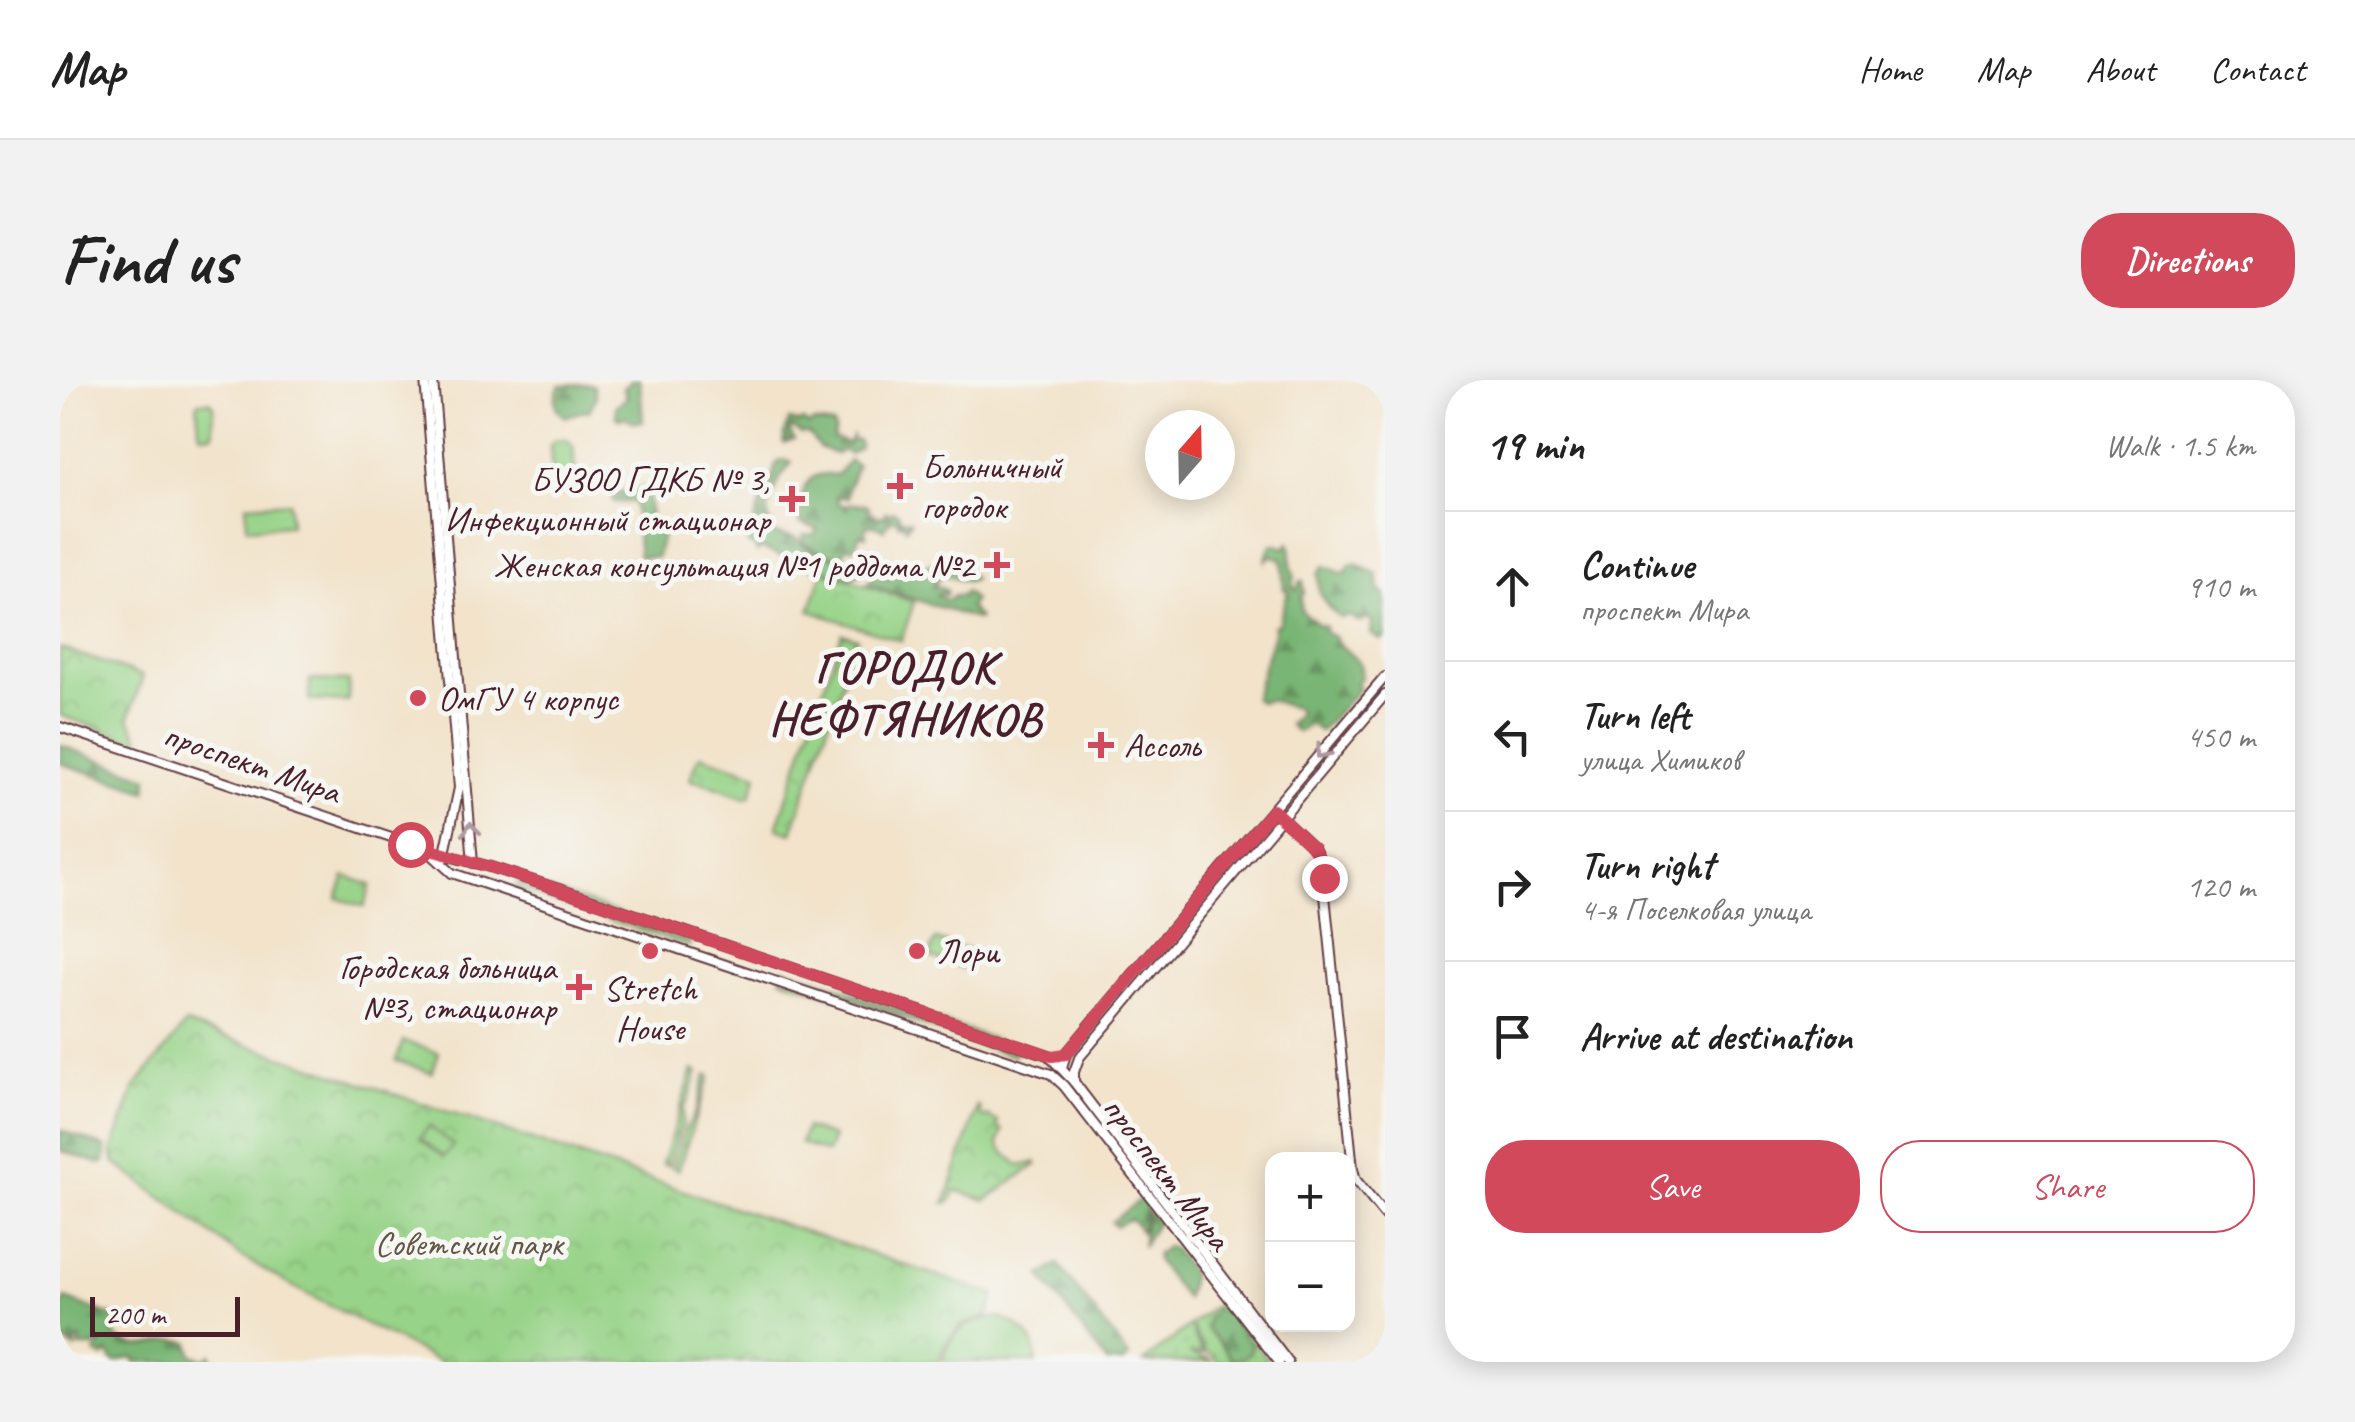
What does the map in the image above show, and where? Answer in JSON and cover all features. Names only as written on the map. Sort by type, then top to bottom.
[{"type":"main road","points":[[425,380],[459,790],[444,867]]},
{"type":"main road","points":[[433,380],[473,863],[468,872],[456,874]]},
{"type":"main road","points":[[1062,1068],[1066,1054],[1385,677]]},
{"type":"main road","points":[[1069,1084],[1076,1061],[1385,696]]},
{"type":"main road","points":[[1358,709],[1368,716]]},
{"type":"main road","name":"проспект Мира","points":[[60,727],[1048,1055],[1062,1068],[1069,1084],[1279,1362]]},
{"type":"main road","points":[[1273,810],[1314,848],[1322,866],[1353,1169],[1356,1180],[1385,1216]]},
{"type":"main road","name":"проспект Мира","points":[[426,850],[456,874],[1043,1071],[1069,1084],[1288,1362]]},
{"type":"main road","points":[[1228,861],[1238,869]]},
{"type":"main road","points":[[484,883],[478,870],[490,867]]},
{"type":"main road","points":[[694,954],[702,938]]},
{"type":"main road","points":[[775,981],[782,973],[782,964]]},
{"type":"main road","points":[[1048,1055],[1066,1054]]},
{"type":"main road","name":"проспект Мира","points":[[1043,1071],[1076,1061]]},
{"type":"green space","points":[[630,380],[640,380],[643,422],[619,419],[616,415],[617,405],[627,398],[623,387]]},
{"type":"green space","points":[[590,384],[596,397],[589,411],[565,417],[558,411],[555,403],[560,385]]},
{"type":"green space","points":[[210,401],[214,431],[202,435],[197,405]]},
{"type":"green space","points":[[789,420],[833,425],[833,438],[849,443],[852,436],[858,440],[859,448],[849,454],[843,450],[836,454],[819,447],[808,433],[792,427],[794,439],[784,443]]},
{"type":"green space","points":[[567,440],[573,447],[576,489],[555,493],[550,446],[554,441]]},
{"type":"green space","points":[[782,460],[792,462],[780,478],[767,511],[773,534],[794,537],[823,554],[855,557],[854,569],[861,572],[856,577],[824,570],[817,573],[816,569],[761,548],[757,552],[755,546],[748,544],[764,488],[770,487],[776,464]]},
{"type":"green space","points":[[849,460],[857,465],[848,498],[836,497],[840,505],[846,509],[848,504],[866,504],[869,514],[878,518],[893,511],[901,521],[911,521],[906,528],[905,524],[898,524],[898,518],[889,517],[884,530],[875,525],[865,527],[866,536],[860,534],[854,548],[847,546],[839,557],[802,542],[803,535],[815,534],[817,529],[800,523],[801,503],[810,480],[825,474],[837,475]]},
{"type":"green space","points":[[644,487],[648,491],[650,518],[663,530],[657,557],[639,557],[634,502],[613,502],[612,493]]},
{"type":"green space","points":[[289,502],[290,525],[247,528],[246,505]]},
{"type":"green space","points":[[1289,543],[1295,577],[1292,586],[1297,590],[1303,581],[1302,611],[1325,626],[1325,632],[1360,663],[1362,677],[1356,683],[1360,688],[1320,731],[1309,724],[1297,732],[1289,725],[1298,709],[1254,698],[1274,625],[1278,624],[1288,592],[1284,589],[1282,559],[1271,555],[1266,559],[1270,546],[1285,548]]},
{"type":"green space","points":[[894,562],[920,572],[926,565],[934,564],[972,576],[974,579],[969,582],[941,575],[933,587],[947,591],[937,595],[947,601],[965,592],[974,600],[969,608],[978,620],[867,584],[874,576],[888,579]]},
{"type":"green space","points":[[1355,564],[1377,574],[1379,590],[1385,595],[1385,637],[1381,640],[1371,634],[1372,621],[1340,618],[1319,593],[1318,573],[1324,566],[1345,574]]},
{"type":"green space","points":[[823,571],[914,602],[901,641],[810,611]]},
{"type":"green space","points":[[842,633],[857,638],[792,833],[777,828]]},
{"type":"green space","points":[[60,648],[143,676],[129,718],[142,744],[60,715]]},
{"type":"green space","points":[[310,680],[349,681],[348,702],[309,700]]},
{"type":"green space","points":[[60,745],[148,777],[147,791],[60,763]]},
{"type":"green space","points":[[700,755],[758,774],[750,797],[692,781]]},
{"type":"green space","points":[[1229,867],[1233,870],[1152,961],[1153,958]]},
{"type":"green space","points":[[345,876],[371,885],[364,907],[337,898]]},
{"type":"green space","points":[[518,879],[693,938],[692,941],[517,883]]},
{"type":"green space","points":[[516,885],[691,943],[690,947],[515,889]]},
{"type":"green space","points":[[936,940],[971,951],[969,967],[964,969],[931,957]]},
{"type":"green space","points":[[784,968],[1019,1048],[784,973]]},
{"type":"green space","points":[[1141,972],[1144,975],[1078,1054],[1074,1050]]},
{"type":"green space","points":[[783,975],[1015,1053],[1013,1056],[781,978]]},
{"type":"green space","name":"Советский парк","points":[[186,1024],[995,1295],[988,1316],[955,1331],[938,1362],[440,1362],[239,1255],[115,1163],[112,1152],[135,1087]]},
{"type":"green space","points":[[403,1041],[439,1053],[432,1073],[396,1061]]},
{"type":"green space","points":[[693,1070],[698,1072],[668,1166],[662,1164]]},
{"type":"green space","points":[[706,1075],[710,1076],[678,1170],[672,1167]]},
{"type":"green space","points":[[978,1106],[979,1114],[998,1122],[997,1127],[1003,1130],[998,1143],[1004,1153],[1021,1166],[1037,1164],[986,1200],[955,1190],[951,1201],[945,1203]]},
{"type":"green space","points":[[429,1126],[453,1145],[444,1157],[420,1138]]},
{"type":"green space","points":[[806,1128],[833,1137],[827,1153],[800,1143]]},
{"type":"green space","points":[[60,1130],[106,1147],[105,1162],[100,1164],[60,1150]]},
{"type":"green space","points":[[1142,1198],[1157,1222],[1142,1247],[1146,1212],[1141,1232],[1129,1219],[1115,1226],[1111,1222]]},
{"type":"green space","points":[[1167,1246],[1192,1273],[1186,1299],[1156,1260],[1156,1255]]},
{"type":"green space","points":[[1058,1264],[1129,1357],[1123,1362],[1107,1362],[1041,1276]]},
{"type":"green space","points":[[66,1299],[115,1317],[115,1336],[127,1343],[186,1341],[192,1355],[204,1359],[211,1354],[218,1362],[135,1362],[133,1357],[116,1362],[108,1352],[103,1357],[95,1353],[101,1345],[98,1343],[94,1347],[79,1347],[81,1339],[76,1341],[75,1349],[60,1334],[60,1307]]},
{"type":"green space","points":[[1220,1302],[1267,1359],[1218,1362],[1206,1352],[1192,1327],[1204,1353],[1189,1353],[1199,1354],[1203,1359],[1144,1362]]},
{"type":"green space","points":[[1215,1310],[1225,1310],[1252,1346],[1245,1357],[1232,1359],[1207,1330],[1208,1319]]},
{"type":"green space","points":[[996,1317],[1025,1332],[1034,1346],[1036,1362],[942,1362],[960,1330]]},
{"type":"place","name":"Больничный городок","points":[[900,486]]},
{"type":"place","name":"БУЗОО ГДКБ № 3, Инфекционный стационар","points":[[792,499]]},
{"type":"place","name":"Женская консультация №1 роддома №2","points":[[997,565]]},
{"type":"place","name":"ОмГУ 4 корпус","points":[[418,698]]},
{"type":"place","name":"Ассоль","points":[[1101,745]]},
{"type":"place","name":"Stretch House","points":[[650,951]]},
{"type":"place","name":"Лори","points":[[917,951]]},
{"type":"place","name":"Городская больница №3, стационар","points":[[579,987]]},
{"type":"district","name":"ГОРОДОК НЕФТЯНИКОВ","points":[[906,693]]},
{"type":"route","points":[[410,844],[582,897],[1052,1056],[1066,1054],[1273,810],[1314,848],[1324,878]]}]
